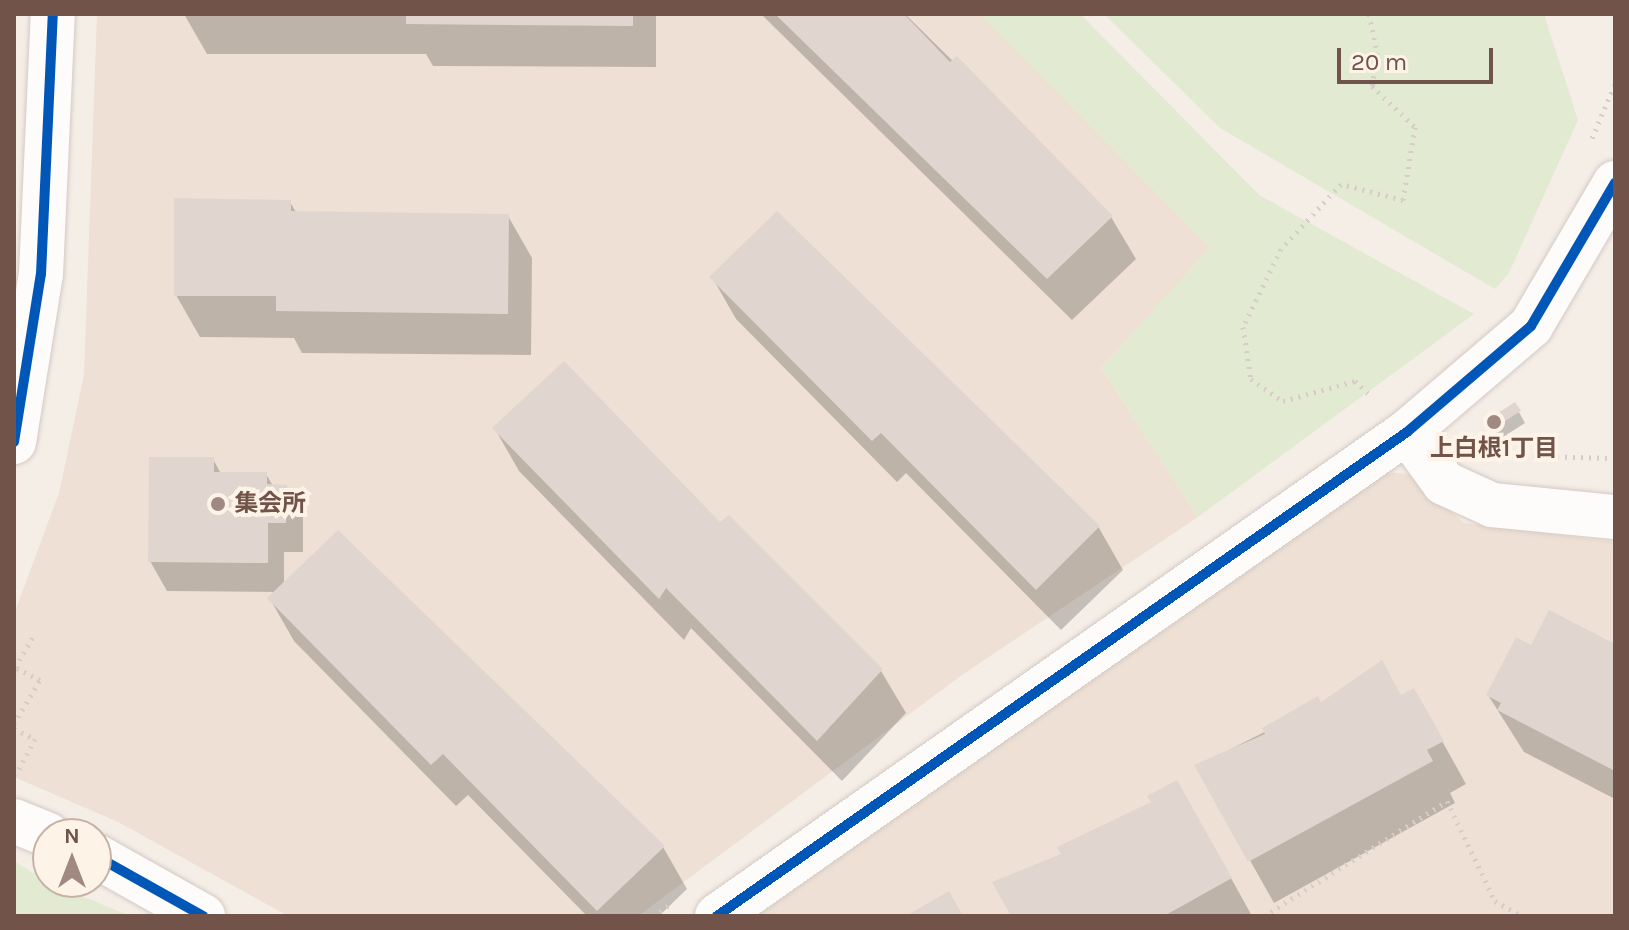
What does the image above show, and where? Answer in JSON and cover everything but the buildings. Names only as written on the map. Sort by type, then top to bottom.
[{"type":"street","points":[[14,442],[41,274],[53,14]]},
{"type":"street","points":[[717,916],[1407,432],[1531,326],[1615,183]]},
{"type":"street","points":[[1407,432],[1444,483],[1492,505],[1615,517]]},
{"type":"street","points":[[112,865],[203,916]]},
{"type":"path","points":[[1365,411],[1378,402],[1355,381],[1283,401],[1251,379],[1243,327],[1281,249],[1341,184],[1403,200],[1415,127],[1372,86],[1377,52],[1369,14]]},
{"type":"path","points":[[1588,150],[1615,84]]},
{"type":"path","points":[[1524,456],[1615,458]]},
{"type":"path","points":[[14,779],[35,739],[14,726],[40,680],[15,667],[35,634]]},
{"type":"path","points":[[1264,916],[1447,801],[1495,901],[1522,916]]},
{"type":"path","points":[[653,916],[676,899]]},
{"type":"shaded area","points":[[97,14],[1080,14],[1259,195],[1101,368],[1198,517],[962,675],[638,916],[288,916],[112,818],[14,777],[14,614],[59,493],[84,375]]},
{"type":"shaded area","points":[[1382,472],[1409,474],[1464,523],[1615,542],[1615,916],[757,916]]},
{"type":"green space","points":[[979,14],[1080,14],[1259,195],[1474,314],[1198,517],[1101,368],[1210,247]]},
{"type":"green space","points":[[1104,14],[1544,14],[1578,120],[1509,273],[1495,289],[1220,128]]},
{"type":"green space","points":[[14,861],[32,872],[32,898],[87,898],[130,916],[14,916]]},
{"type":"cycle path","points":[[14,442],[41,274],[53,14]]},
{"type":"cycle path","points":[[717,916],[1407,432],[1531,326],[1615,183]]},
{"type":"cycle path","points":[[112,865],[203,916]]},
{"type":"place","name":"上白根1丁目","points":[[1494,422]]},
{"type":"place","name":"集会所","points":[[218,504]]}]
